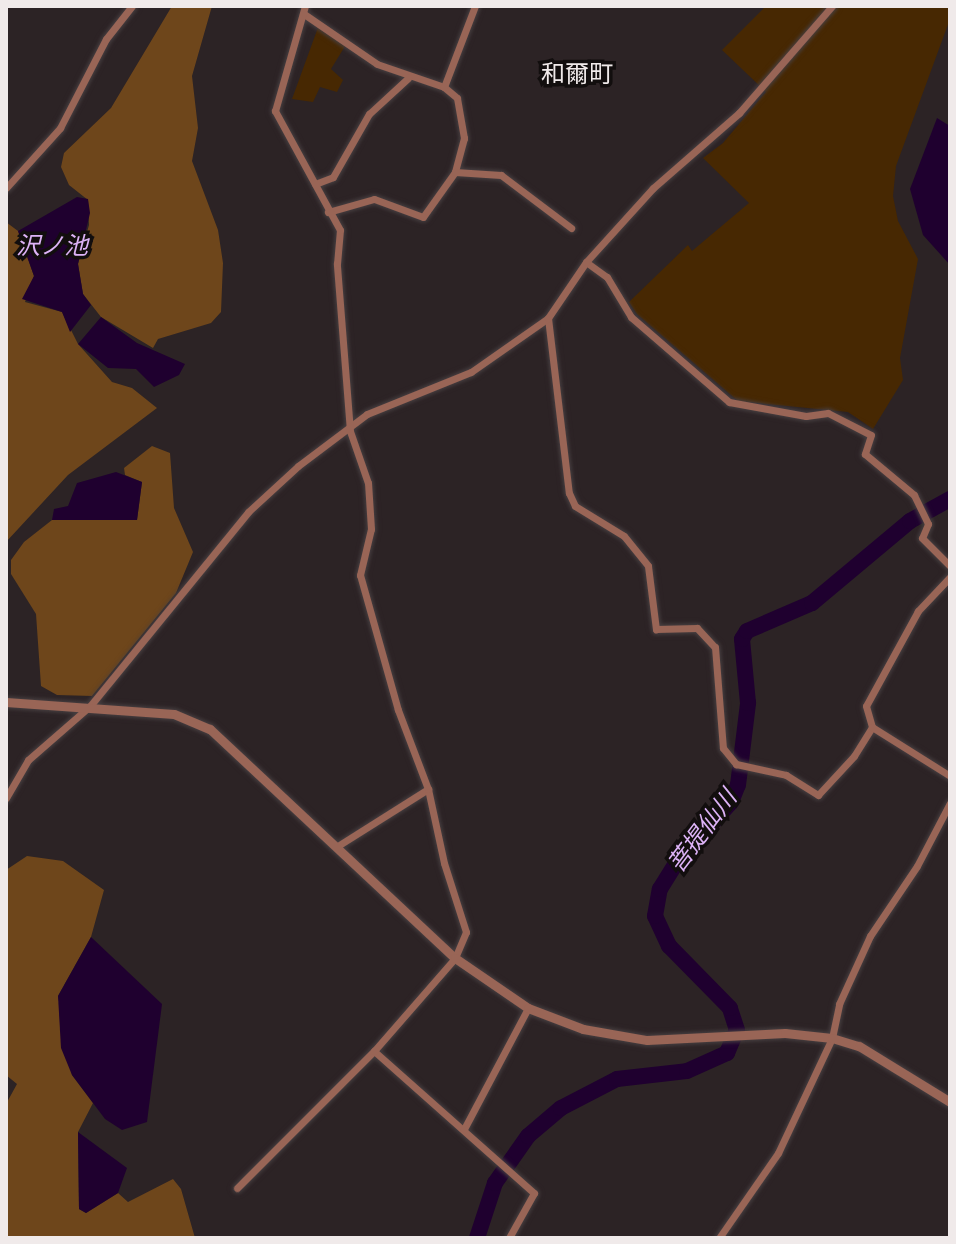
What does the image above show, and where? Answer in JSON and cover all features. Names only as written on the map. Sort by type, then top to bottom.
[{"type":"street","points":[[6,188],[65,121],[106,39],[132,6]]},
{"type":"street","points":[[444,87],[475,6]]},
{"type":"street","points":[[6,798],[28,760],[90,706],[248,512],[298,466],[350,431],[367,414],[471,372],[548,318],[586,262],[653,188],[739,113],[832,6]]},
{"type":"street","points":[[237,1188],[374,1051],[455,958],[466,932],[444,863],[428,789],[398,710],[360,575],[371,529],[368,483],[350,431],[337,264],[340,230],[328,212],[275,111],[305,10],[377,64],[408,78],[444,87],[457,98],[462,128],[455,172],[423,217],[374,199],[328,212]]},
{"type":"street","points":[[315,184],[333,177],[369,114],[408,78]]},
{"type":"street","points":[[455,172],[501,175],[571,228]]},
{"type":"street","points":[[586,262],[607,277],[631,317],[729,402],[806,416],[828,413],[871,435],[865,454],[914,495],[928,524],[922,538],[950,566]]},
{"type":"street","points":[[548,318],[569,493],[575,506],[624,536],[648,566],[656,629],[697,628],[715,647],[723,748],[736,764],[786,775],[818,795],[854,756],[872,727],[870,694],[918,611],[950,577]]},
{"type":"street","points":[[6,702],[174,714],[210,729],[455,958],[528,1008],[583,1029],[647,1040],[785,1033],[832,1038],[859,1046],[950,1102]]},
{"type":"street","points":[[872,727],[950,776]]},
{"type":"street","points":[[336,847],[428,789]]},
{"type":"street","points":[[719,1238],[778,1153],[832,1038],[839,1004],[870,936],[917,866],[950,803]]},
{"type":"street","points":[[464,1129],[528,1008]]},
{"type":"street","points":[[374,1051],[534,1193],[509,1238]]},
{"type":"shaded area","points":[[172,6],[212,6],[192,76],[198,128],[192,161],[218,230],[223,263],[221,312],[211,323],[158,339],[153,348],[101,317],[83,294],[78,264],[89,225],[88,200],[69,185],[61,167],[64,153],[111,108]]},
{"type":"shaded area","points":[[766,6],[950,6],[950,19],[896,166],[893,196],[898,221],[918,259],[900,358],[903,380],[873,429],[848,412],[738,401],[637,314],[629,302],[688,245],[692,251],[749,203],[703,158],[723,143],[766,92],[722,50]]},
{"type":"shaded area","points":[[320,22],[347,43],[331,69],[343,80],[337,92],[320,87],[313,102],[292,99]]},
{"type":"shaded area","points":[[6,222],[18,231],[34,276],[25,302],[62,312],[78,344],[112,382],[132,388],[157,408],[68,475],[6,542]]},
{"type":"shaded area","points":[[152,446],[170,453],[174,508],[193,552],[176,593],[92,696],[57,695],[41,686],[36,614],[11,574],[11,560],[24,542],[52,520],[137,520],[142,482],[125,475],[124,468]]},
{"type":"shaded area","points":[[27,856],[63,861],[104,890],[91,937],[58,996],[72,1075],[93,1103],[78,1132],[79,1209],[86,1213],[118,1193],[128,1202],[173,1179],[181,1189],[195,1238],[6,1238],[6,1104],[17,1084],[6,1075],[6,870]]},
{"type":"water","points":[[937,118],[950,126],[950,265],[923,235],[910,189]]},
{"type":"water","name":"沢ノ池","points":[[77,197],[88,199],[90,213],[78,264],[83,294],[91,305],[70,332],[62,312],[22,299],[34,276],[18,231]]},
{"type":"water","name":"沢ノ池","points":[[101,317],[137,343],[185,364],[179,375],[154,387],[136,369],[108,368],[78,344]]},
{"type":"water","points":[[116,472],[142,482],[137,520],[52,520],[54,509],[68,506],[77,483]]},
{"type":"water","points":[[91,937],[162,1004],[147,1122],[122,1130],[105,1119],[72,1075],[61,1048],[58,996]]},
{"type":"water","points":[[78,1132],[127,1168],[118,1193],[86,1213],[79,1209]]},
{"type":"waterway","name":"菩提仙川","points":[[477,1238],[495,1183],[528,1136],[561,1108],[617,1079],[687,1071],[727,1053],[737,1030],[730,1008],[669,946],[655,916],[660,889],[677,862],[731,802],[738,785],[748,703],[742,639],[747,631],[812,603],[910,521],[950,499]]},
{"type":"district","name":"和爾町","points":[[577,74]]}]
